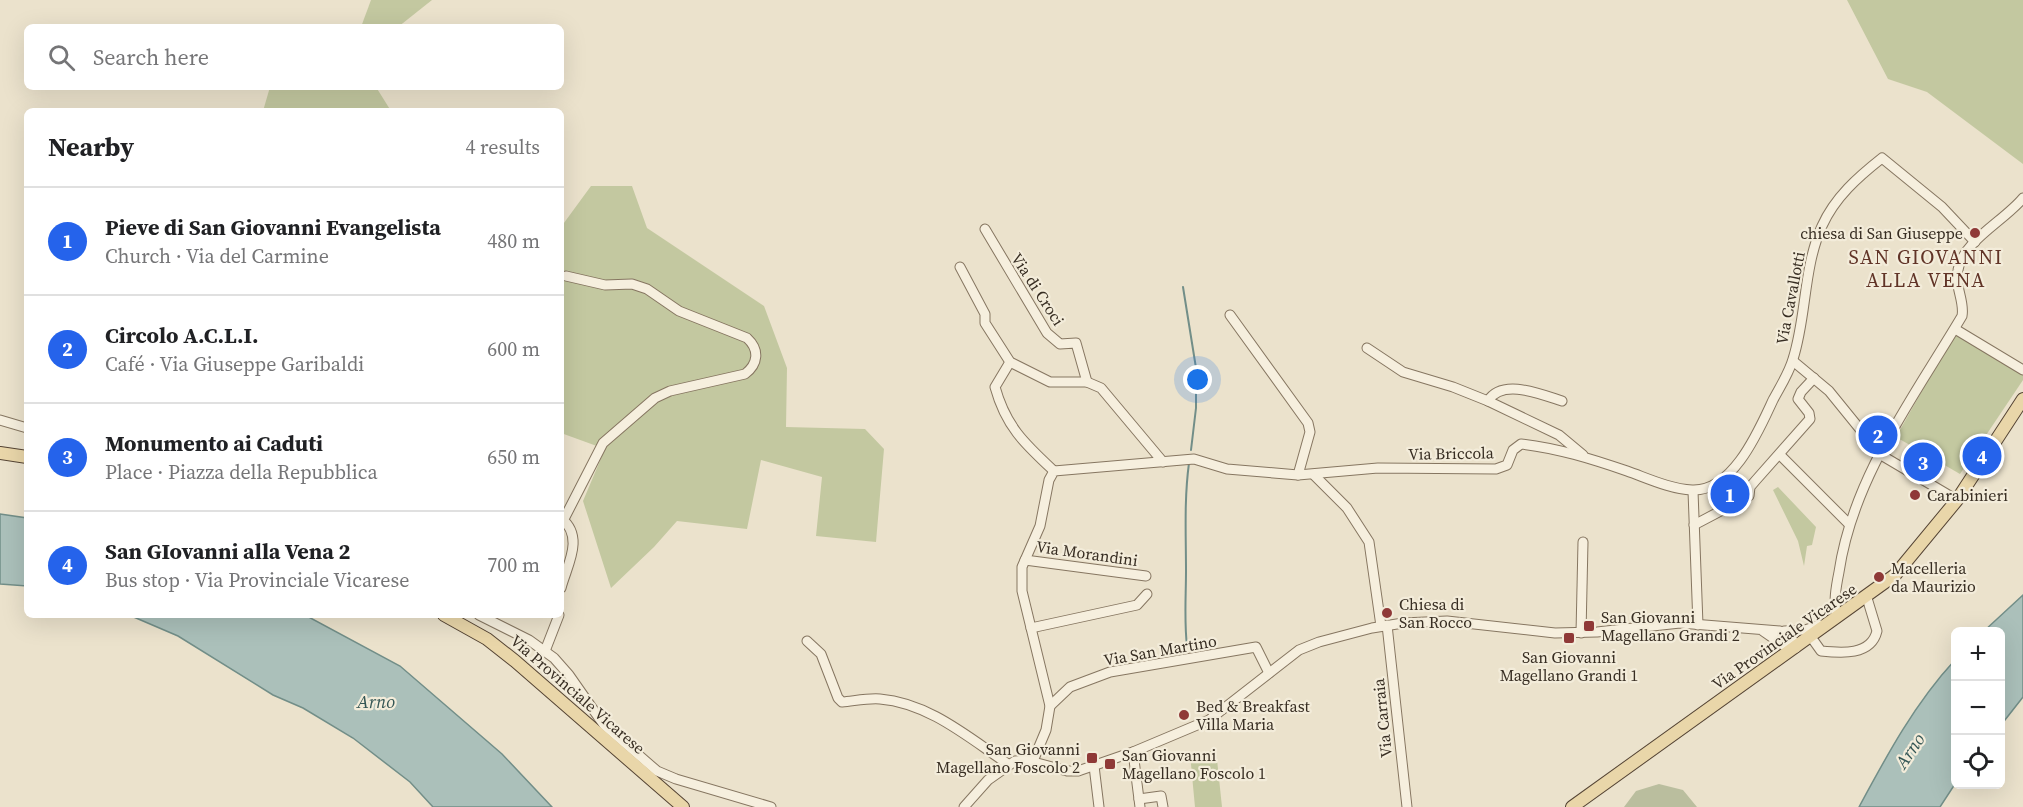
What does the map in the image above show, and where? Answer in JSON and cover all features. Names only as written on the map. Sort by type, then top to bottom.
[{"type":"main road","name":"Via Provinciale Vicarese","points":[[1572,807],[1867,598],[1903,568],[1957,500],[2023,399]]},
{"type":"main road","points":[[0,453],[24,457]]},
{"type":"main road","name":"Via Provinciale Vicarese","points":[[449,618],[486,639],[515,661],[683,807]]},
{"type":"street","name":"Via Cavallotti","points":[[1693,490],[1708,488],[1723,479],[1744,456],[1793,361],[1804,313],[1808,271],[1821,227],[1845,189],[1882,158],[1958,222],[1975,242]]},
{"type":"street","points":[[964,807],[988,780],[1008,764],[1021,759],[1068,771],[1133,752],[1209,720],[1299,650],[1319,642],[1384,626],[1447,621],[1537,632],[1581,633],[1670,624],[1776,634],[1805,630],[1834,620],[1837,584],[1849,524],[1863,486],[1925,374],[1963,314],[1957,271],[1965,251],[2010,214],[2023,198]]},
{"type":"street","name":"Via di Croci","points":[[985,229],[1047,333],[1060,344],[1076,343],[1088,382]]},
{"type":"street","points":[[960,267],[985,314],[985,323],[1010,362],[1050,382],[1088,382],[1107,393],[1163,462]]},
{"type":"street","points":[[564,514],[597,452],[610,437],[655,398],[669,392],[745,374],[753,368],[756,356],[755,345],[747,338],[679,311],[647,289],[632,284],[605,285],[566,276]]},
{"type":"street","points":[[1230,315],[1308,423],[1310,432],[1298,475]]},
{"type":"street","points":[[1954,329],[2023,370]]},
{"type":"street","points":[[1367,348],[1403,372],[1453,387],[1488,401],[1559,435],[1585,457]]},
{"type":"street","points":[[1793,361],[1836,400],[1881,456],[1957,500]]},
{"type":"street","points":[[1010,362],[995,387],[1002,410],[1014,431],[1054,471],[1163,462]]},
{"type":"street","points":[[1694,525],[1749,496],[1750,487],[1810,419],[1809,413],[1799,403],[1801,392],[1814,378]]},
{"type":"street","points":[[1488,401],[1496,391],[1503,389],[1526,391],[1562,401]]},
{"type":"street","points":[[0,420],[24,427]]},
{"type":"street","name":"Via Briccola","points":[[1163,462],[1184,459],[1200,460],[1227,469],[1298,475],[1378,468],[1496,469],[1507,465],[1513,450],[1521,444],[1585,457],[1663,484],[1693,490]]},
{"type":"street","points":[[1780,455],[1849,524]]},
{"type":"street","name":"Via Morandini","points":[[1033,761],[1046,730],[1050,706],[1020,582],[1025,560],[1040,526],[1049,480],[1054,471]]},
{"type":"street","name":"Via Carraia","points":[[1314,475],[1347,508],[1369,542],[1384,626],[1407,807]]},
{"type":"street","points":[[1693,490],[1698,625]]},
{"type":"street","points":[[564,522],[574,542],[564,577]]},
{"type":"street","points":[[1581,633],[1583,542]]},
{"type":"street","name":"Via Morandini","points":[[1025,560],[1146,576]]},
{"type":"street","points":[[1031,628],[1137,605],[1147,594]]},
{"type":"street","points":[[1811,637],[1821,651],[1853,653],[1869,645],[1877,631],[1867,598]]},
{"type":"street","points":[[484,618],[545,651],[569,675],[604,725],[657,771],[675,779],[771,807]]},
{"type":"street","points":[[545,651],[558,618]]},
{"type":"street","points":[[1776,634],[1786,647],[1796,648]]},
{"type":"street","points":[[1776,634],[1778,661]]},
{"type":"street","points":[[807,640],[821,654],[842,702],[876,699],[918,709],[943,720],[1008,764]]},
{"type":"street","name":"Via San Martino","points":[[1050,706],[1070,687],[1110,672],[1256,647],[1269,673]]},
{"type":"street","points":[[1133,752],[1139,803],[1161,796],[1162,807]]},
{"type":"street","points":[[1094,765],[1100,807]]},
{"type":"green space","points":[[371,0],[432,0],[402,24],[362,24]]},
{"type":"green space","points":[[1847,0],[2023,0],[2023,164],[1927,92],[1888,79]]},
{"type":"green space","points":[[269,90],[378,90],[389,108],[264,108]]},
{"type":"green space","points":[[591,186],[632,186],[647,228],[764,306],[787,368],[786,427],[865,429],[884,449],[876,542],[816,536],[822,477],[761,460],[747,529],[677,521],[654,547],[611,588],[583,501],[605,449],[564,434],[564,223]]},
{"type":"green space","points":[[1955,332],[2023,373],[2023,380],[1960,474],[1896,437]]},
{"type":"green space","points":[[1778,487],[1816,527],[1812,545],[1807,546],[1804,566],[1798,541],[1773,490]]},
{"type":"green space","points":[[1216,750],[1222,807],[1195,807],[1190,754]]},
{"type":"green space","points":[[1659,784],[1683,790],[1697,807],[1624,807],[1636,791]]},
{"type":"water","points":[[0,514],[24,518],[24,586],[0,584]]},
{"type":"water","points":[[2023,595],[2023,697],[2005,720],[2005,627],[1988,627]]},
{"type":"water","name":"Arno","points":[[136,618],[311,618],[400,666],[502,754],[552,807],[433,807],[410,782],[353,738],[303,708],[273,695],[178,636]]},
{"type":"water","name":"Arno","points":[[1951,665],[1952,789],[1940,807],[1859,807],[1914,712]]},
{"type":"waterway","points":[[1183,287],[1196,368],[1196,408],[1191,450]]},
{"type":"waterway","points":[[1187,646],[1185,618],[1186,490],[1189,463]]},
{"type":"place","name":"chiesa di San Giuseppe","points":[[1975,233]]},
{"type":"place","name":"Circolo A.C.L.I.","points":[[1878,435]]},
{"type":"place","name":"San GIovanni alla Vena 2","points":[[1982,456]]},
{"type":"place","name":"Monumento ai Caduti","points":[[1923,462]]},
{"type":"place","name":"Pieve di San Giovanni Evangelista","points":[[1730,494]]},
{"type":"place","name":"Carabinieri","points":[[1915,495]]},
{"type":"place","name":"Macelleria da Maurizio","points":[[1879,577]]},
{"type":"place","name":"Chiesa di San Rocco","points":[[1387,613]]},
{"type":"place","name":"San Giovanni Magellano Grandi 2","points":[[1589,626]]},
{"type":"place","name":"San Giovanni Magellano Grandi 1","points":[[1569,638]]},
{"type":"place","name":"Bed & Breakfast Villa Maria","points":[[1184,715]]},
{"type":"place","name":"San Giovanni Magellano Foscolo 2","points":[[1092,758]]},
{"type":"place","name":"San Giovanni Magellano Foscolo 1","points":[[1110,764]]},
{"type":"district","name":"SAN GIOVANNI ALLA VENA","points":[[1926,268]]}]
